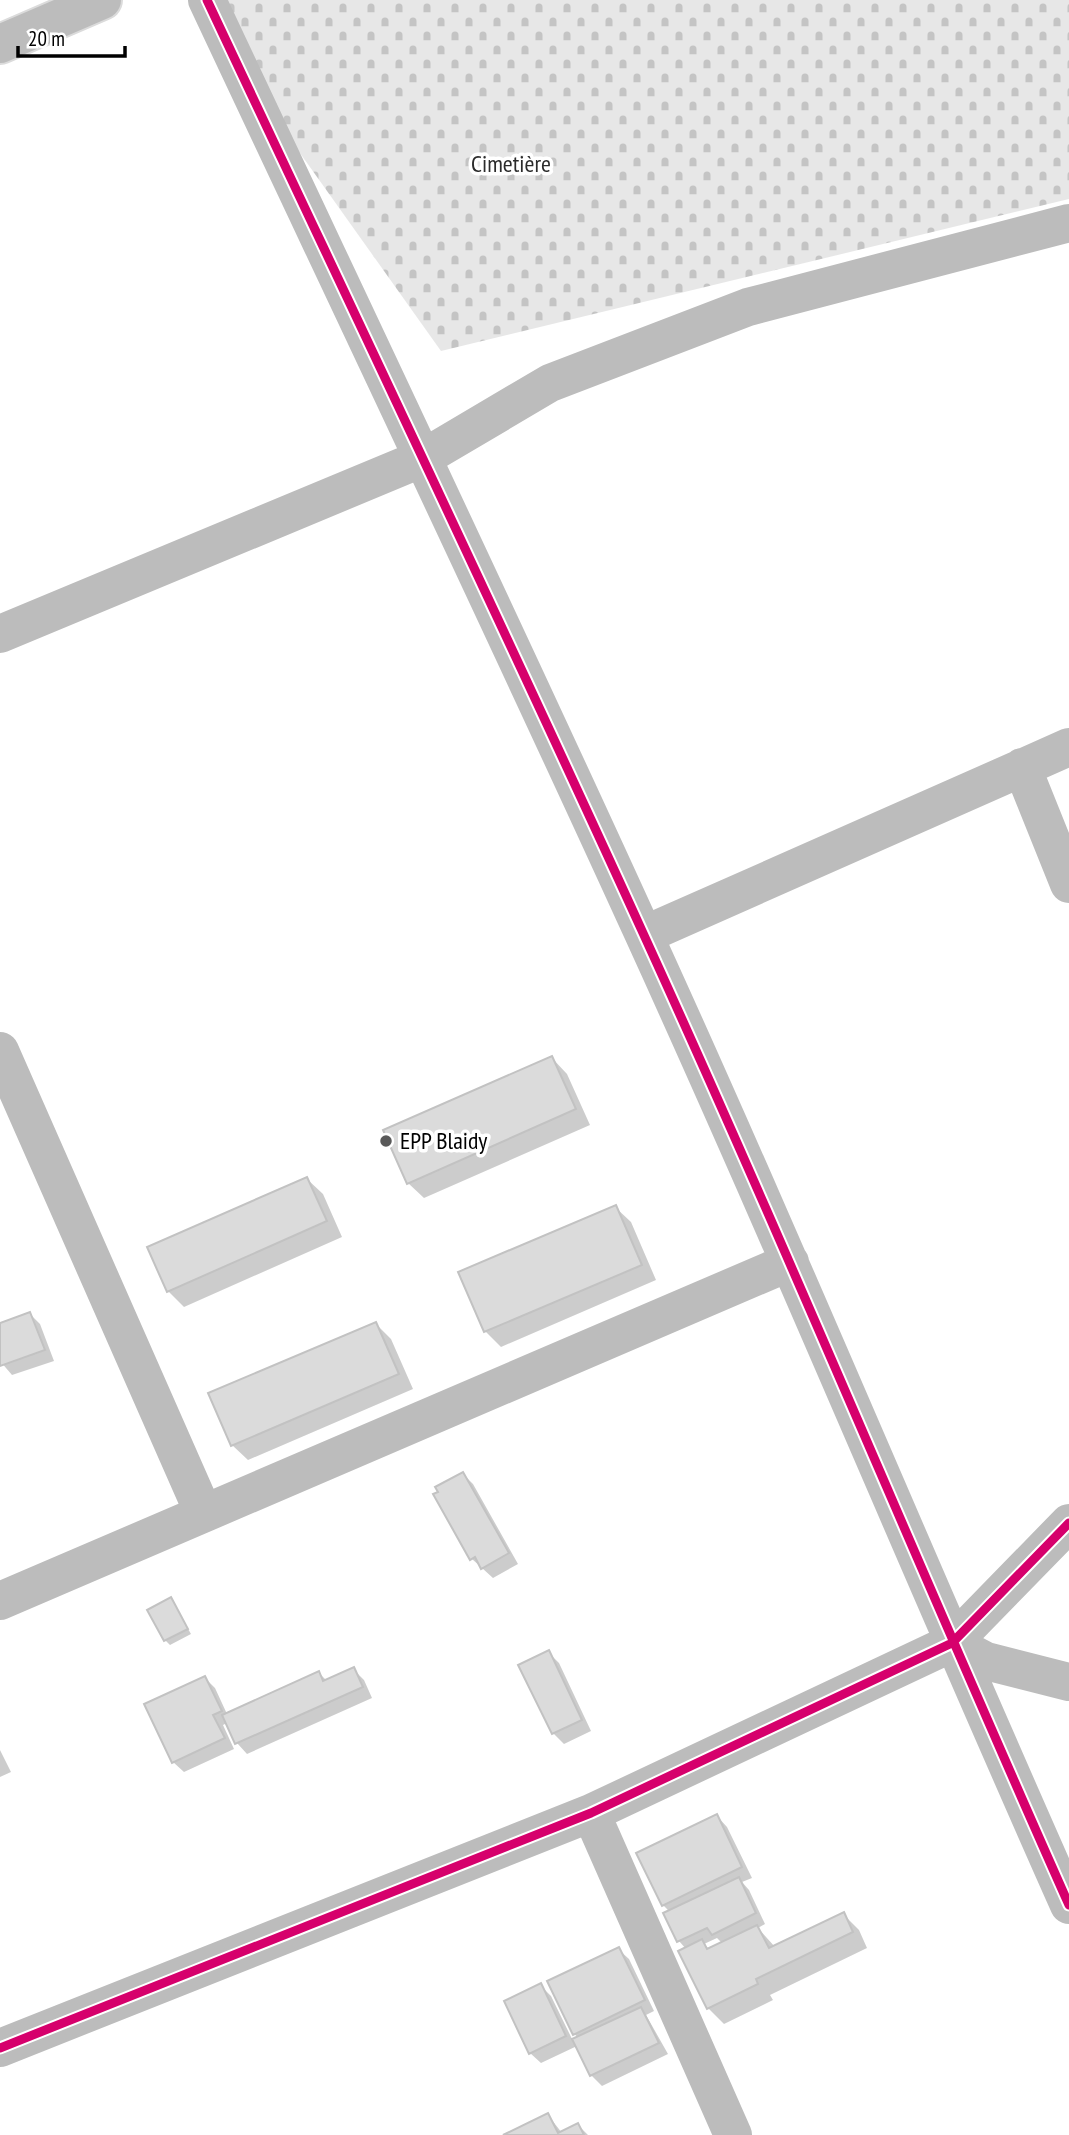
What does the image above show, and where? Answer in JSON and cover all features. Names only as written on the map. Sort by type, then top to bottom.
[{"type":"street","points":[[207,0],[644,935],[790,1262],[952,1643],[1069,1905]]},
{"type":"street","points":[[0,44],[97,1]]},
{"type":"street","points":[[0,634],[423,458],[550,383],[748,307],[1069,223]]},
{"type":"street","points":[[644,935],[1069,747]]},
{"type":"street","points":[[1023,767],[1069,884]]},
{"type":"street","points":[[0,1051],[203,1512]]},
{"type":"street","points":[[0,1601],[790,1262]]},
{"type":"street","points":[[0,2048],[592,1813],[952,1643],[1069,1524]]},
{"type":"street","points":[[952,1643],[986,1661],[1069,1682]]},
{"type":"street","points":[[592,1813],[733,2135]]},
{"type":"green space","name":"Cimetière","points":[[191,0],[1069,0],[1069,199],[441,351]]},
{"type":"building","points":[[552,1056],[576,1109],[407,1184],[383,1130]]},
{"type":"building","points":[[307,1177],[327,1221],[167,1292],[147,1247]]},
{"type":"building","points":[[616,1205],[642,1265],[484,1332],[458,1272]]},
{"type":"building","points":[[30,1312],[45,1350],[0,1366],[0,1323]]},
{"type":"building","points":[[376,1322],[399,1374],[231,1446],[208,1393]]},
{"type":"building","points":[[463,1472],[509,1553],[481,1569],[475,1557],[470,1560],[433,1494],[438,1492],[435,1487]]},
{"type":"building","points":[[171,1597],[188,1629],[164,1641],[147,1610]]},
{"type":"building","points":[[549,1650],[582,1720],[552,1734],[518,1665]]},
{"type":"building","points":[[354,1667],[363,1687],[235,1744],[222,1715],[319,1671],[323,1681]]},
{"type":"building","points":[[205,1676],[222,1711],[213,1715],[225,1738],[172,1763],[144,1704]]},
{"type":"building","points":[[717,1814],[742,1867],[662,1906],[636,1853]]},
{"type":"building","points":[[739,1877],[756,1913],[712,1935],[707,1928],[677,1942],[663,1913]]},
{"type":"building","points":[[844,1912],[853,1932],[756,1979],[758,1984],[707,2009],[678,1951],[702,1939],[707,1949],[757,1925],[769,1948]]},
{"type":"building","points":[[619,1947],[645,2000],[573,2035],[547,1981]]},
{"type":"building","points":[[541,1983],[566,2036],[529,2054],[504,2001]]},
{"type":"building","points":[[641,2007],[659,2043],[590,2076],[572,2039]]},
{"type":"building","points":[[548,2113],[558,2133],[578,2123],[584,2135],[503,2135]]},
{"type":"cycle path","points":[[207,0],[643,933],[1069,1905]]},
{"type":"cycle path","points":[[0,2048],[591,1813],[952,1643],[1069,1523]]},
{"type":"place","name":"EPP Blaidy","points":[[386,1141]]}]
